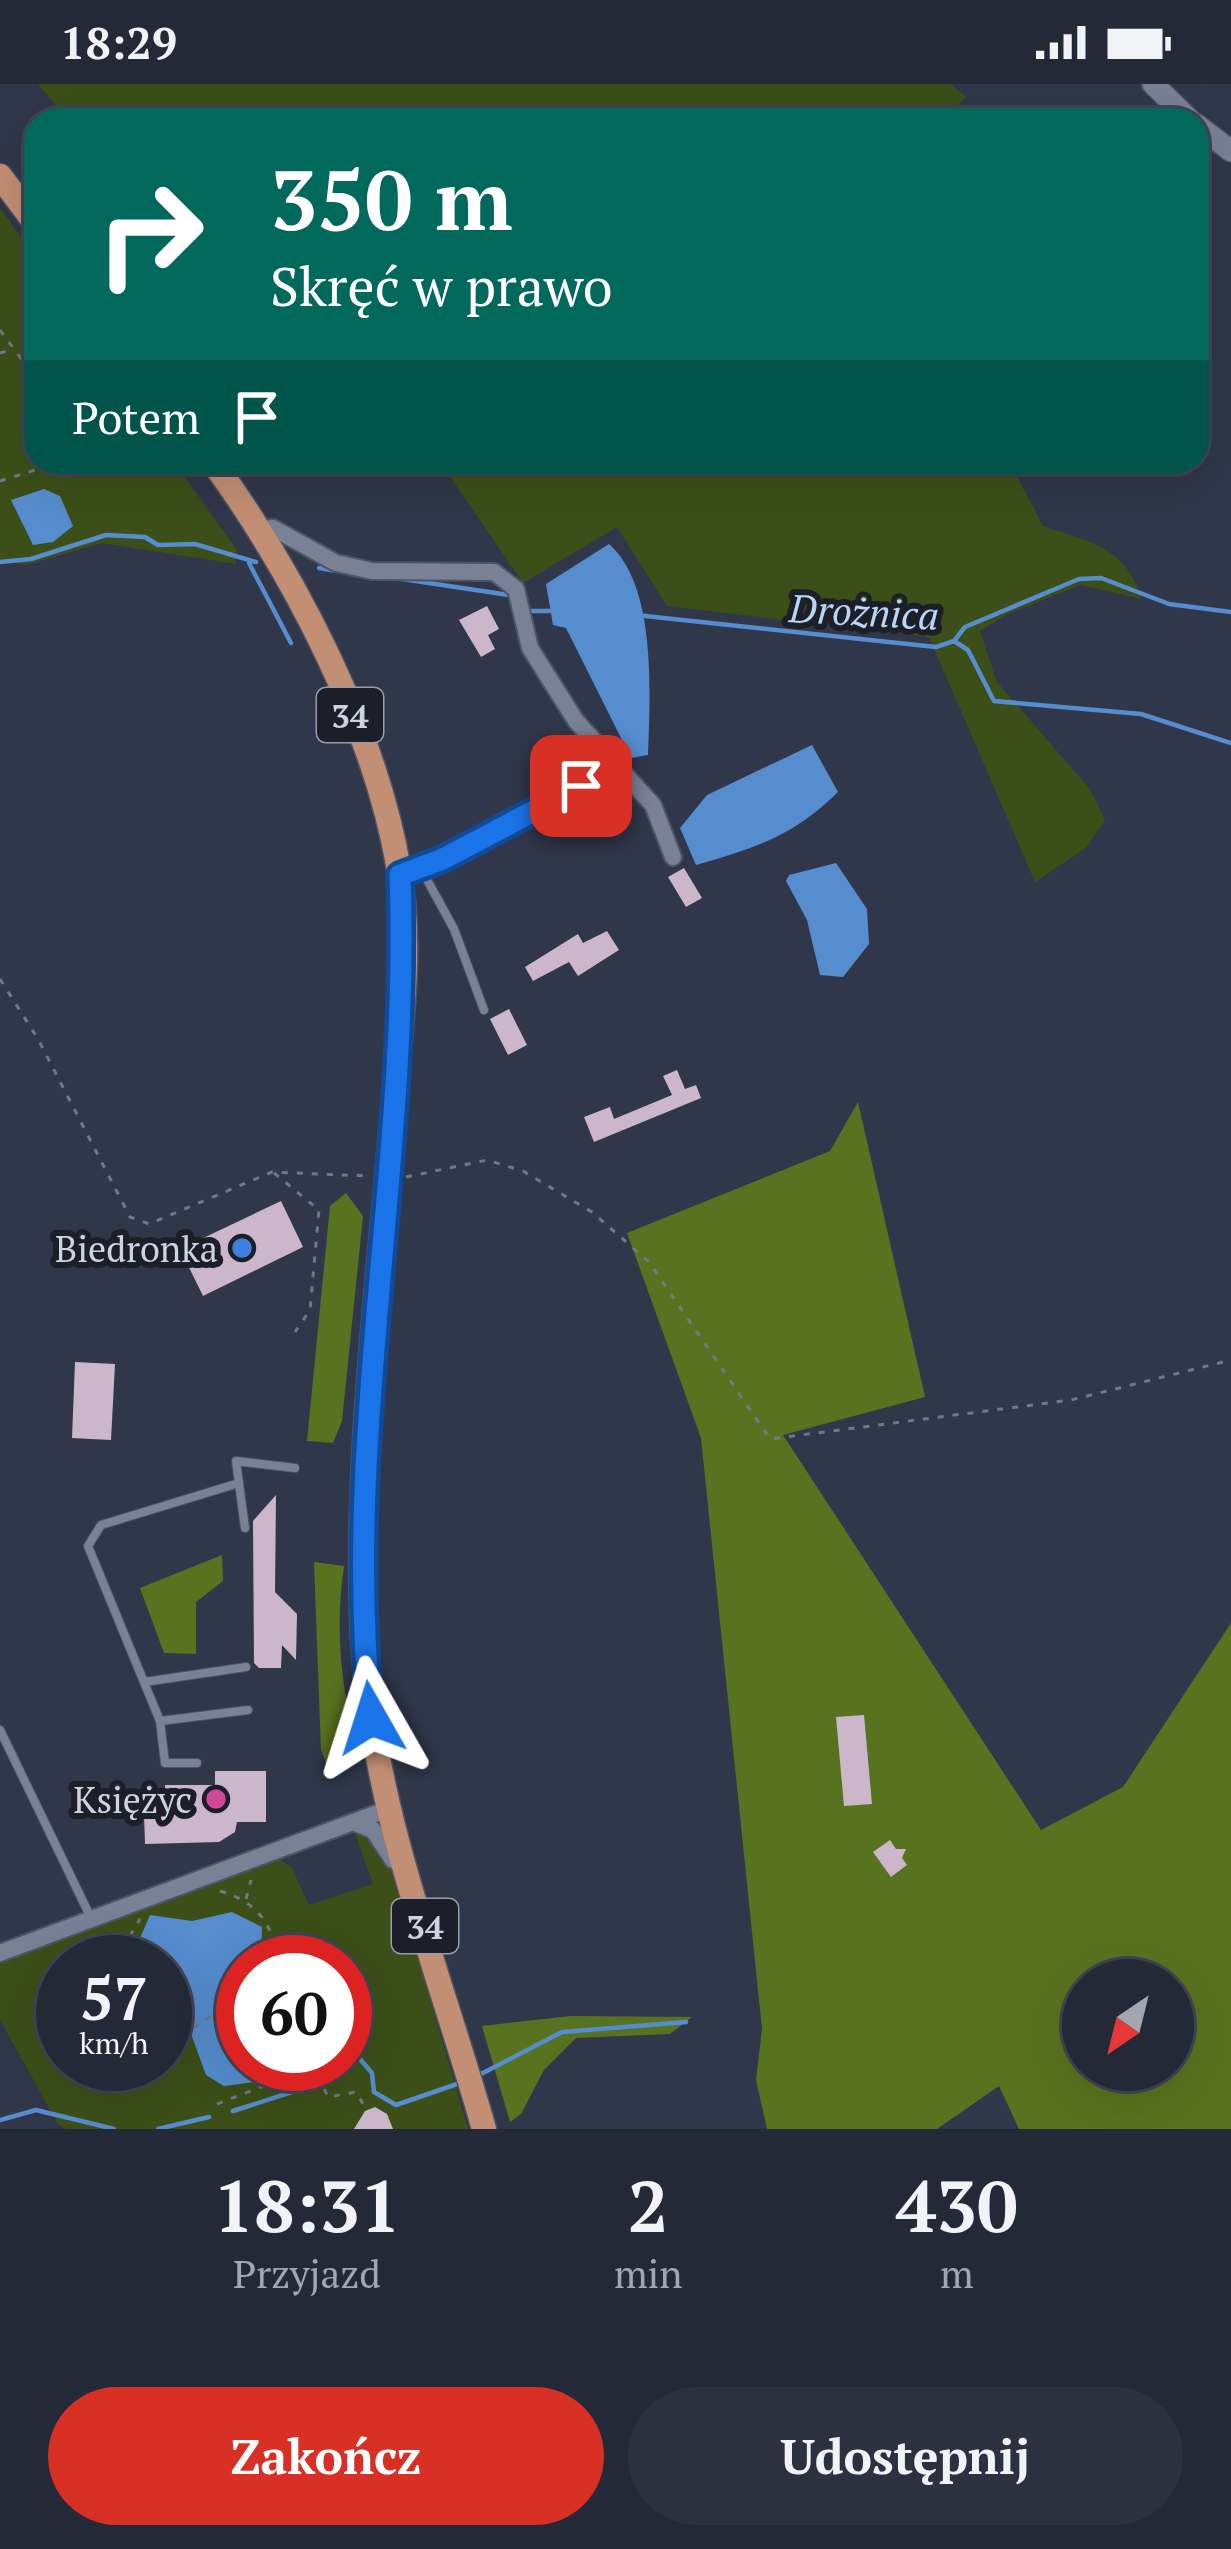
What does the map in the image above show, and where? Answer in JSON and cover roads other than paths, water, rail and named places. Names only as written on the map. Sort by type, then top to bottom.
[{"type":"main road","points":[[0,176],[24,208]]},
{"type":"main road","name":"34","points":[[220,474],[260,530],[334,673],[410,871],[364,1461],[362,1564],[371,1718],[391,1808],[484,2129]]},
{"type":"street","points":[[1153,84],[1178,108]]},
{"type":"street","points":[[260,530],[273,528],[336,563],[372,571],[494,572],[516,589],[530,649],[576,721],[653,805],[673,857]]},
{"type":"street","points":[[0,1953],[391,1808]]},
{"type":"street","points":[[353,1822],[386,1842],[430,1944]]},
{"type":"lane","points":[[484,1010],[454,929],[410,871],[581,786]]},
{"type":"lane","points":[[245,1528],[236,1461],[295,1468]]},
{"type":"lane","points":[[196,1763],[165,1763],[160,1721],[90,1556],[90,1537],[101,1525],[239,1483]]},
{"type":"lane","points":[[144,1682],[246,1667]]},
{"type":"lane","points":[[160,1721],[248,1710]]},
{"type":"lane","points":[[0,1730],[92,1919]]},
{"type":"water","points":[[44,489],[60,496],[73,526],[53,542],[33,545],[11,500]]},
{"type":"water","points":[[609,544],[636,586],[647,643],[648,755],[631,758],[566,628],[553,625],[546,584]]},
{"type":"water","points":[[812,745],[838,792],[773,839],[696,865],[680,828],[707,795]]},
{"type":"water","points":[[836,863],[867,909],[869,944],[843,977],[820,975],[807,920],[786,881],[789,875]]},
{"type":"water","points":[[232,1912],[262,1927],[262,1935],[216,1935],[216,2081],[206,2075],[192,2036],[192,1935],[141,1935],[150,1915],[192,1921]]},
{"type":"waterway","name":"Drożnica","points":[[0,562],[31,559],[106,535],[145,537],[158,545],[195,544],[256,562]]},
{"type":"waterway","points":[[249,563],[291,643]]},
{"type":"waterway","name":"Drożnica","points":[[319,568],[337,571]]},
{"type":"waterway","points":[[954,641],[965,627],[1079,579],[1101,578],[1169,604],[1231,612]]},
{"type":"waterway","name":"Drożnica","points":[[402,579],[509,595]]},
{"type":"waterway","name":"Drożnica","points":[[529,611],[552,611]]},
{"type":"waterway","name":"Drożnica","points":[[636,615],[936,647],[954,641],[968,650],[994,701],[1141,714],[1231,743]]},
{"type":"waterway","points":[[481,2074],[562,2032],[686,2022]]},
{"type":"waterway","points":[[372,2073],[374,2092],[396,2105],[457,2084]]},
{"type":"waterway","points":[[233,2111],[295,2091]]},
{"type":"waterway","points":[[0,2120],[36,2110],[114,2129]]},
{"type":"waterway","points":[[158,2129],[209,2117]]},
{"type":"place","name":"Biedronka","points":[[242,1248]]},
{"type":"place","name":"Księżyc","points":[[216,1799]]}]
